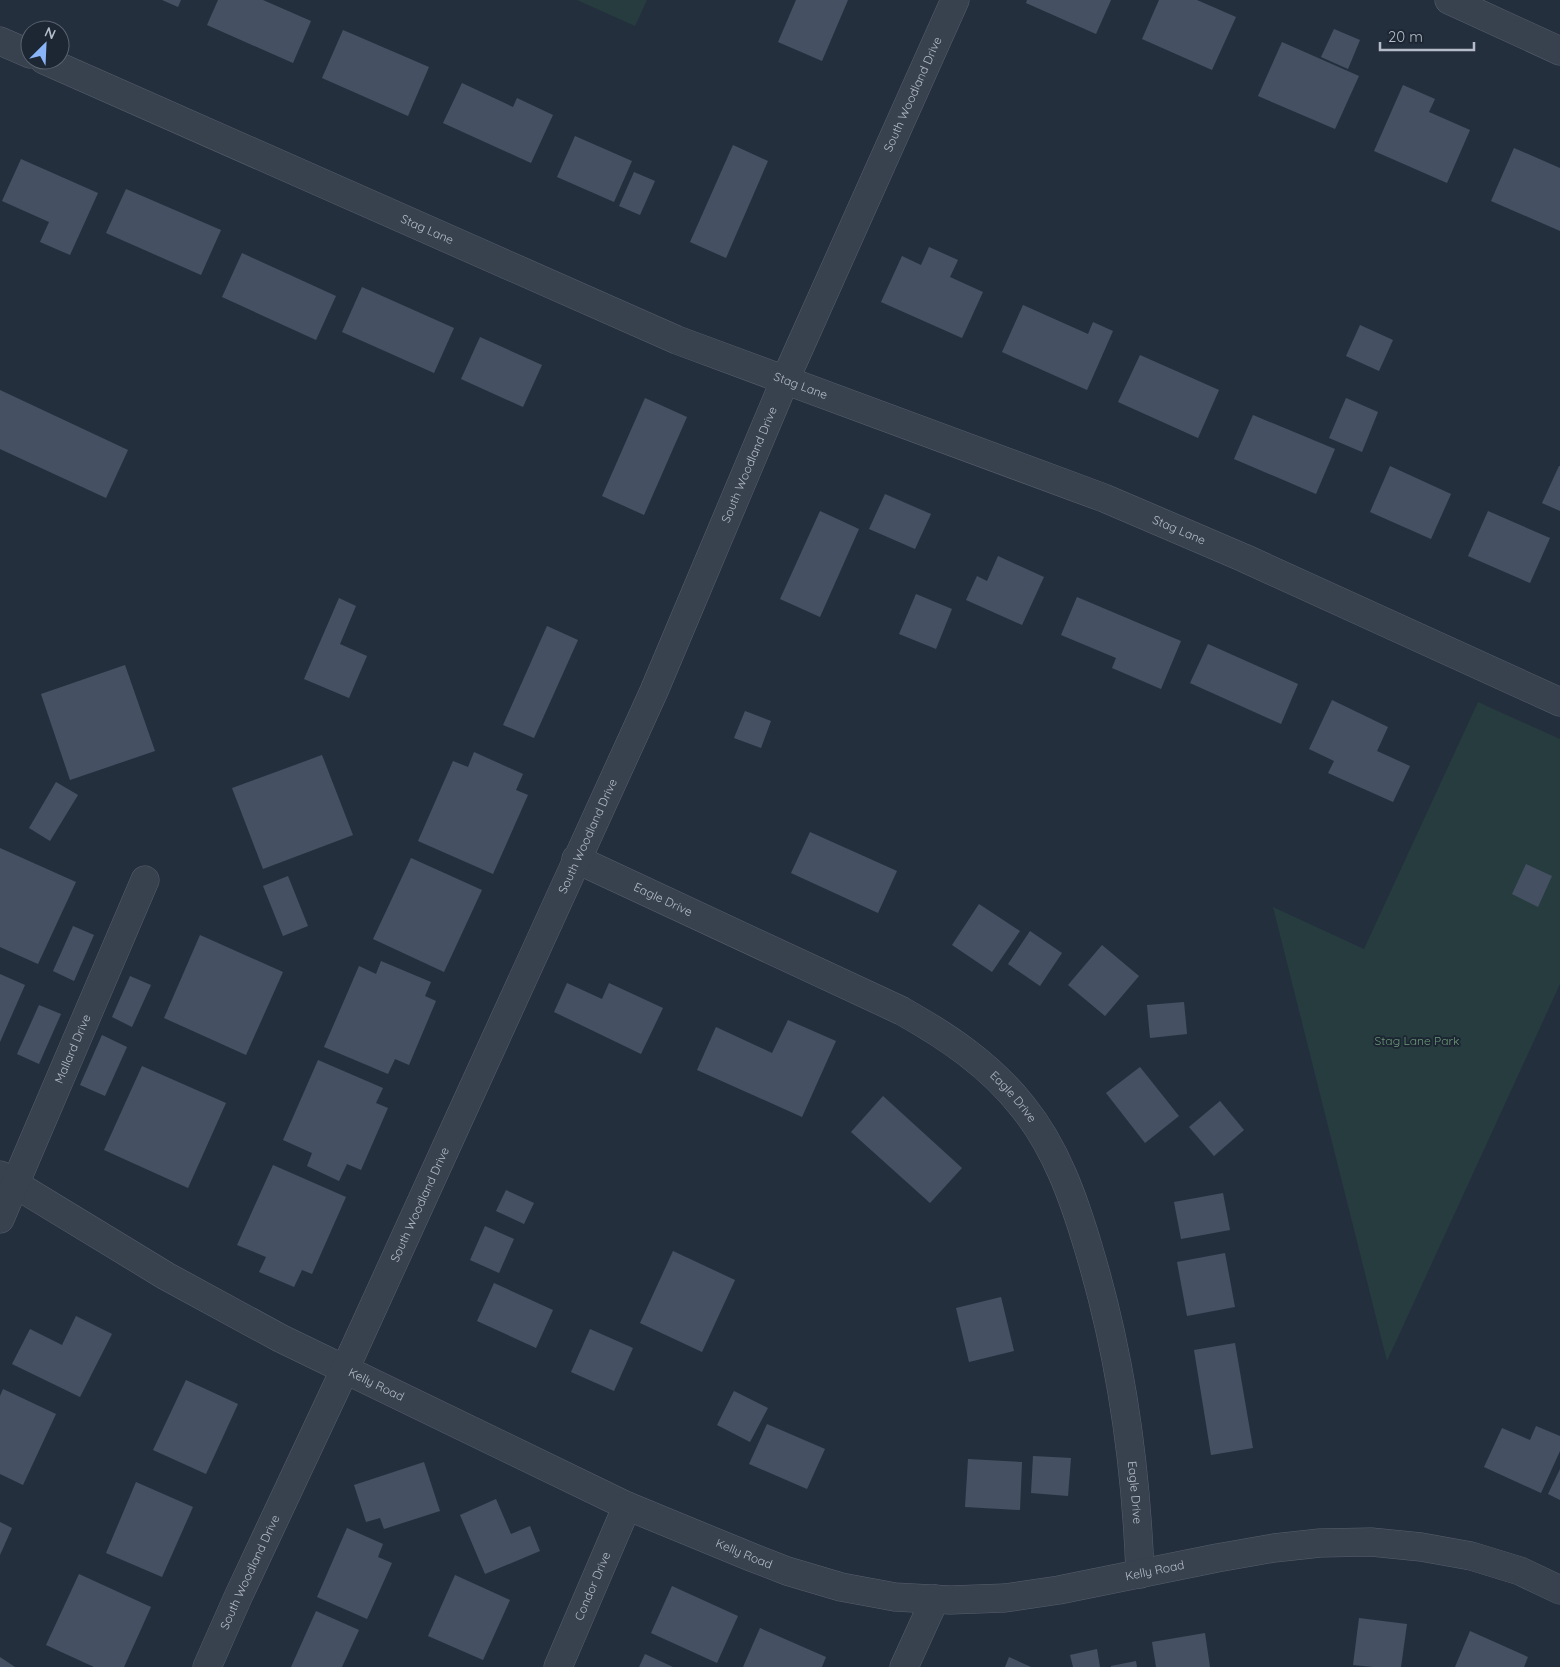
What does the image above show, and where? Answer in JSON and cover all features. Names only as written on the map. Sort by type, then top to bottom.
[{"type":"street","name":"South Woodland Drive","points":[[207,1667],[654,691],[785,380],[955,0]]},
{"type":"street","points":[[1449,0],[1560,51]]},
{"type":"street","points":[[0,41],[20,50]]},
{"type":"street","name":"Stag Lane","points":[[67,70],[677,340],[1104,498],[1244,558],[1560,702]]},
{"type":"street","name":"Eagle Drive","points":[[576,859],[911,1016],[969,1053],[998,1079],[1024,1107],[1045,1138],[1062,1171],[1076,1204],[1097,1276],[1116,1356],[1130,1439],[1138,1521],[1140,1574]]},
{"type":"street","name":"Mallard Drive","points":[[0,1219],[8,1180],[146,880]]},
{"type":"street","name":"Kelly Road","points":[[8,1180],[175,1280],[270,1332],[345,1369],[627,1506],[734,1551],[787,1571],[841,1587],[895,1597],[950,1600],[1005,1598],[1059,1590],[1274,1548],[1320,1543],[1371,1542],[1421,1546],[1471,1556],[1520,1571],[1560,1590]]},
{"type":"street","name":"Condor Drive","points":[[558,1667],[627,1506]]},
{"type":"street","points":[[904,1667],[935,1599]]},
{"type":"green space","points":[[577,0],[647,0],[635,26]]},
{"type":"green space","name":"Stag Lane Park","points":[[1478,702],[1560,739],[1560,984],[1387,1361],[1273,907],[1364,949]]},
{"type":"building","points":[[162,0],[181,0],[178,7]]},
{"type":"building","points":[[218,0],[263,0],[311,21],[293,63],[207,25]]},
{"type":"building","points":[[796,0],[848,0],[822,61],[778,42]]},
{"type":"building","points":[[1027,0],[1111,0],[1096,34],[1026,3]]},
{"type":"building","points":[[1159,0],[1197,0],[1236,17],[1212,70],[1142,39]]},
{"type":"building","points":[[1334,29],[1360,40],[1348,69],[1321,57]]},
{"type":"building","points":[[343,30],[429,67],[408,116],[322,78]]},
{"type":"building","points":[[1282,42],[1359,76],[1335,129],[1258,96]]},
{"type":"building","points":[[462,83],[513,107],[517,98],[553,115],[531,163],[443,123]]},
{"type":"building","points":[[1403,85],[1435,99],[1429,112],[1470,130],[1447,183],[1374,151]]},
{"type":"building","points":[[575,136],[632,161],[614,202],[557,177]]},
{"type":"building","points":[[733,145],[768,161],[726,258],[690,242]]},
{"type":"building","points":[[1514,148],[1560,168],[1560,231],[1491,201]]},
{"type":"building","points":[[21,159],[98,193],[70,255],[40,242],[49,222],[2,201]]},
{"type":"building","points":[[634,172],[655,181],[640,215],[619,206]]},
{"type":"building","points":[[126,189],[221,230],[201,275],[106,233]]},
{"type":"building","points":[[929,247],[958,260],[950,277],[983,292],[962,338],[881,302],[902,256],[921,265]]},
{"type":"building","points":[[242,253],[336,296],[316,340],[222,297]]},
{"type":"building","points":[[362,287],[454,328],[434,373],[342,332]]},
{"type":"building","points":[[1023,305],[1088,334],[1093,322],[1113,331],[1087,390],[1002,352]]},
{"type":"building","points":[[1360,325],[1393,340],[1379,371],[1346,356]]},
{"type":"building","points":[[480,337],[542,365],[523,407],[461,379]]},
{"type":"building","points":[[1140,355],[1219,390],[1198,438],[1118,402]]},
{"type":"building","points":[[0,390],[128,450],[106,498],[0,449]]},
{"type":"building","points":[[645,398],[687,417],[644,515],[602,496]]},
{"type":"building","points":[[1346,398],[1378,412],[1362,452],[1329,438]]},
{"type":"building","points":[[1253,415],[1335,449],[1316,494],[1234,459]]},
{"type":"building","points":[[1390,466],[1451,494],[1431,539],[1370,512]]},
{"type":"building","points":[[1560,466],[1560,511],[1542,503]]},
{"type":"building","points":[[885,494],[931,514],[915,549],[869,529]]},
{"type":"building","points":[[820,511],[859,529],[820,617],[780,599]]},
{"type":"building","points":[[1488,511],[1550,538],[1530,583],[1468,556]]},
{"type":"building","points":[[998,556],[1044,577],[1022,625],[966,600],[977,576],[987,581]]},
{"type":"building","points":[[916,594],[952,609],[936,649],[899,634]]},
{"type":"building","points":[[1077,597],[1181,641],[1161,689],[1112,668],[1116,658],[1061,635]]},
{"type":"building","points":[[339,598],[356,606],[340,644],[367,656],[349,698],[304,679]]},
{"type":"building","points":[[547,626],[578,640],[534,738],[503,725]]},
{"type":"building","points":[[1208,644],[1298,684],[1281,724],[1190,683]]},
{"type":"building","points":[[125,665],[155,751],[70,780],[41,694]]},
{"type":"building","points":[[1332,700],[1388,727],[1377,751],[1410,766],[1393,802],[1328,773],[1334,761],[1309,749]]},
{"type":"building","points":[[745,711],[771,721],[761,748],[734,738]]},
{"type":"building","points":[[474,752],[523,774],[516,790],[528,795],[493,874],[418,841],[453,761],[468,767]]},
{"type":"building","points":[[322,755],[353,835],[263,869],[232,788]]},
{"type":"building","points":[[56,782],[78,795],[50,841],[29,828]]},
{"type":"building","points":[[810,832],[897,871],[878,913],[791,873]]},
{"type":"building","points":[[0,848],[76,882],[38,964],[0,947]]},
{"type":"building","points":[[411,858],[482,890],[444,972],[373,939]]},
{"type":"building","points":[[1526,864],[1552,876],[1538,907],[1512,894]]},
{"type":"building","points":[[288,876],[308,926],[283,936],[263,886]]},
{"type":"building","points":[[979,904],[1020,931],[992,972],[952,945]]},
{"type":"building","points":[[73,926],[94,935],[74,981],[53,971]]},
{"type":"building","points":[[1030,931],[1062,953],[1040,986],[1008,964]]},
{"type":"building","points":[[200,935],[283,972],[246,1055],[164,1018]]},
{"type":"building","points":[[1102,945],[1139,976],[1105,1016],[1068,985]]},
{"type":"building","points":[[381,961],[431,982],[425,996],[436,1001],[409,1065],[395,1059],[388,1074],[324,1047],[359,966],[376,974]]},
{"type":"building","points":[[0,974],[25,985],[0,1042]]},
{"type":"building","points":[[130,976],[151,985],[132,1027],[112,1017]]},
{"type":"building","points":[[567,983],[602,999],[609,983],[663,1008],[641,1054],[554,1012]]},
{"type":"building","points":[[1184,1002],[1187,1034],[1150,1038],[1147,1005]]},
{"type":"building","points":[[39,1005],[61,1014],[39,1064],[17,1054]]},
{"type":"building","points":[[788,1020],[836,1041],[802,1117],[697,1070],[716,1027],[772,1053]]},
{"type":"building","points":[[102,1035],[127,1047],[105,1096],[80,1085]]},
{"type":"building","points":[[318,1060],[383,1088],[376,1103],[388,1108],[361,1170],[347,1164],[339,1181],[307,1166],[312,1153],[283,1140]]},
{"type":"building","points":[[142,1066],[226,1103],[188,1188],[104,1150]]},
{"type":"building","points":[[1140,1067],[1179,1116],[1145,1143],[1106,1093]]},
{"type":"building","points":[[883,1096],[962,1168],[930,1203],[851,1132]]},
{"type":"building","points":[[1220,1101],[1244,1130],[1214,1156],[1189,1127]]},
{"type":"building","points":[[273,1165],[346,1197],[312,1274],[302,1270],[294,1287],[259,1272],[266,1257],[237,1245]]},
{"type":"building","points":[[506,1190],[534,1203],[524,1224],[496,1211]]},
{"type":"building","points":[[1223,1193],[1230,1230],[1181,1239],[1174,1202]]},
{"type":"building","points":[[485,1226],[514,1239],[499,1273],[470,1260]]},
{"type":"building","points":[[673,1251],[735,1280],[702,1352],[640,1323]]},
{"type":"building","points":[[1225,1253],[1235,1307],[1187,1316],[1177,1262]]},
{"type":"building","points":[[494,1283],[553,1310],[536,1348],[477,1321]]},
{"type":"building","points":[[1001,1297],[1014,1351],[969,1362],[956,1308]]},
{"type":"building","points":[[76,1316],[112,1334],[80,1397],[12,1364],[30,1329],[62,1345]]},
{"type":"building","points":[[590,1329],[633,1348],[614,1391],[571,1372]]},
{"type":"building","points":[[1235,1343],[1253,1448],[1211,1455],[1194,1350]]},
{"type":"building","points":[[186,1380],[238,1404],[206,1474],[153,1450]]},
{"type":"building","points":[[3,1389],[56,1414],[23,1485],[0,1474],[0,1396]]},
{"type":"building","points":[[734,1391],[768,1408],[750,1442],[717,1425]]},
{"type":"building","points":[[767,1424],[825,1449],[807,1489],[749,1464]]},
{"type":"building","points":[[1536,1426],[1560,1436],[1560,1451],[1541,1493],[1484,1467],[1502,1428],[1530,1440]]},
{"type":"building","points":[[1033,1456],[1071,1458],[1068,1496],[1031,1493]]},
{"type":"building","points":[[968,1459],[1022,1462],[1020,1510],[965,1507]]},
{"type":"building","points":[[424,1462],[440,1511],[384,1529],[380,1518],[366,1522],[354,1485]]},
{"type":"building","points":[[1560,1469],[1560,1500],[1548,1494]]},
{"type":"building","points":[[136,1482],[193,1507],[162,1577],[106,1553]]},
{"type":"building","points":[[496,1499],[511,1534],[530,1526],[540,1551],[485,1574],[460,1515]]},
{"type":"building","points":[[0,1522],[12,1528],[0,1555]]},
{"type":"building","points":[[347,1528],[383,1544],[378,1557],[392,1563],[367,1619],[317,1597]]},
{"type":"building","points":[[79,1574],[151,1607],[124,1667],[94,1667],[46,1645]]},
{"type":"building","points":[[455,1575],[510,1600],[483,1660],[428,1636]]},
{"type":"building","points":[[672,1586],[738,1616],[717,1663],[651,1633]]},
{"type":"building","points":[[316,1611],[359,1630],[342,1667],[291,1667]]},
{"type":"building","points":[[1359,1618],[1407,1624],[1401,1667],[1353,1665]]},
{"type":"building","points":[[760,1628],[826,1657],[822,1667],[743,1667]]},
{"type":"building","points":[[1470,1631],[1528,1657],[1524,1667],[1455,1667]]},
{"type":"building","points":[[1205,1633],[1210,1667],[1156,1667],[1152,1642]]},
{"type":"building","points":[[1097,1649],[1100,1667],[1073,1667],[1070,1655]]},
{"type":"building","points":[[645,1654],[673,1667],[639,1667]]},
{"type":"building","points":[[0,1657],[15,1667],[0,1667]]},
{"type":"building","points":[[1009,1657],[1031,1667],[1005,1667]]},
{"type":"building","points":[[1136,1661],[1137,1667],[1111,1667],[1111,1666]]}]
